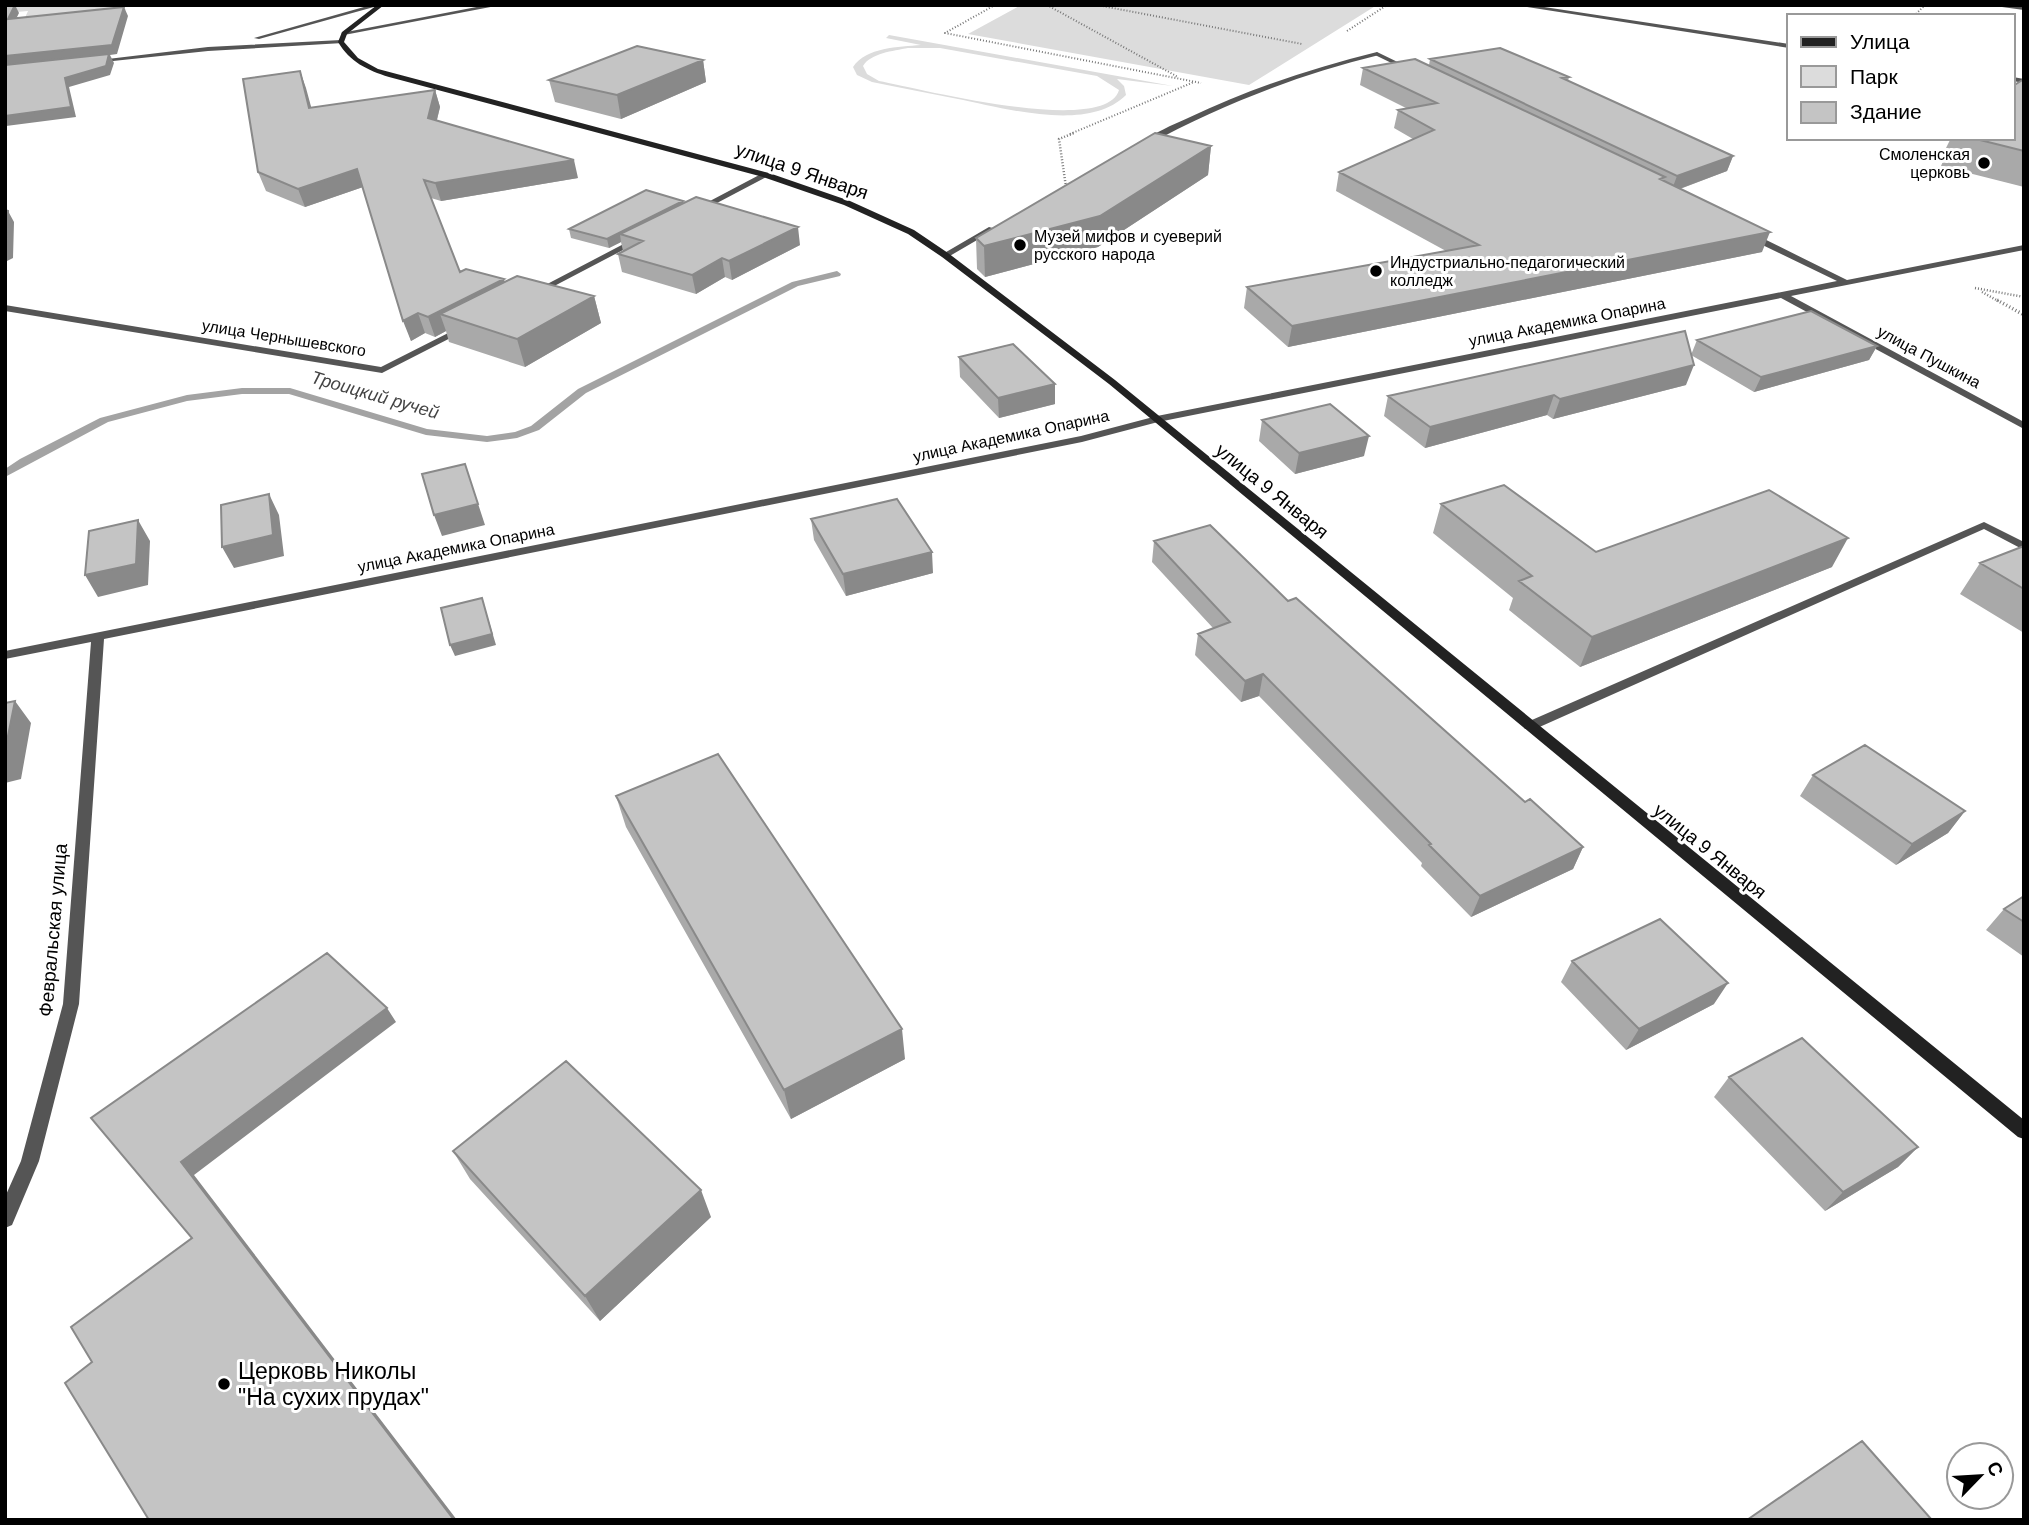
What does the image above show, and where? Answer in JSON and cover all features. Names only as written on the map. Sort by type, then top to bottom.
[{"type":"main road","points":[[341,42],[344,33],[380,5]]},
{"type":"main road","name":"улица 9 Января","points":[[341,42],[347,54],[366,67],[391,76],[766,175],[880,217],[946,255],[1157,419],[2024,1131]]},
{"type":"street","points":[[208,49],[301,28],[380,5]]},
{"type":"street","points":[[344,33],[498,5]]},
{"type":"street","points":[[1518,5],[1787,46]]},
{"type":"street","points":[[2002,5],[2024,8]]},
{"type":"street","points":[[86,61],[208,49],[341,42]]},
{"type":"street","points":[[1136,148],[1194,116],[1250,94],[1377,54],[1414,72]]},
{"type":"street","points":[[679,219],[766,175]]},
{"type":"street","points":[[946,255],[1006,221]]},
{"type":"street","points":[[1734,228],[1845,282]]},
{"type":"street","points":[[531,295],[654,231]]},
{"type":"street","name":"улица Академика Опарина","points":[[5,655],[1054,445],[1157,419],[2024,247]]},
{"type":"street","name":"улица Пушкина","points":[[1783,295],[2024,426]]},
{"type":"street","name":"улица Чернышевского","points":[[5,308],[382,370],[469,326]]},
{"type":"street","points":[[1530,726],[1984,525],[2024,547]]},
{"type":"street","name":"Февральская улица","points":[[5,1219],[30,1160],[71,1004],[97,636]]},
{"type":"path","points":[[995,5],[946,33],[1184,80],[1047,5]]},
{"type":"path","points":[[1097,5],[1308,45]]},
{"type":"path","points":[[1066,187],[1059,139],[1194,82]]},
{"type":"path","points":[[1978,290],[2024,315]]},
{"type":"green space","points":[[5,5],[108,5],[127,10],[24,20],[28,11],[5,13]]},
{"type":"green space","points":[[1021,5],[1377,5],[1249,85],[968,34]]},
{"type":"green space","points":[[889,35],[1173,86],[1117,79],[1124,86],[1126,95],[1110,106],[1090,113],[1045,115],[1021,112],[872,82],[857,75],[853,67],[866,55],[884,49],[921,45],[886,38]],"holes":[[[908,48],[940,48],[1097,76],[1119,90],[1106,103],[1081,109],[1047,110],[1008,106],[879,81],[867,74],[863,66],[871,58],[889,52]]]},
{"type":"building","points":[[5,5],[15,5],[8,19],[124,7],[112,45],[5,56]]},
{"type":"building","points":[[637,46],[703,60],[617,95],[549,80]]},
{"type":"building","points":[[1500,48],[1569,77],[1562,78],[1733,156],[1677,176],[1430,59]]},
{"type":"building","points":[[109,54],[106,66],[65,78],[71,107],[5,116],[5,65]]},
{"type":"building","points":[[1415,59],[1665,177],[1660,179],[1770,232],[1292,326],[1247,287],[1479,245],[1339,172],[1434,130],[1398,110],[1437,103],[1363,68]]},
{"type":"building","points":[[300,71],[309,108],[435,90],[428,118],[574,160],[435,183],[424,180],[460,272],[466,269],[504,279],[428,317],[418,313],[403,321],[357,169],[298,189],[258,172],[243,79]]},
{"type":"building","points":[[2024,79],[2024,151],[1980,140],[2015,140],[2015,85]]},
{"type":"building","points":[[1155,133],[1211,146],[1100,216],[984,246],[976,238]]},
{"type":"building","points":[[646,190],[683,201],[607,239],[569,229]]},
{"type":"building","points":[[696,197],[798,227],[729,261],[722,258],[692,275],[618,254],[643,241],[620,234]]},
{"type":"building","points":[[5,210],[8,211],[5,248]]},
{"type":"building","points":[[517,276],[594,296],[517,339],[440,314]]},
{"type":"building","points":[[1811,311],[1877,346],[1761,377],[1697,340]]},
{"type":"building","points":[[1685,331],[1694,365],[1560,399],[1554,395],[1430,427],[1388,396]]},
{"type":"building","points":[[1013,344],[1055,384],[998,398],[959,357]]},
{"type":"building","points":[[1330,404],[1369,436],[1299,453],[1262,420]]},
{"type":"building","points":[[465,464],[478,504],[434,515],[422,474]]},
{"type":"building","points":[[1504,485],[1596,552],[1769,490],[1848,538],[1592,637],[1519,581],[1532,576],[1441,504]]},
{"type":"building","points":[[269,494],[273,535],[222,547],[221,505]]},
{"type":"building","points":[[897,499],[932,552],[843,574],[811,519]]},
{"type":"building","points":[[138,520],[136,564],[85,575],[89,531]]},
{"type":"building","points":[[1210,525],[1288,601],[1296,598],[1525,802],[1530,799],[1583,847],[1480,896],[1263,674],[1245,681],[1198,634],[1230,622],[1154,541]]},
{"type":"building","points":[[2024,546],[2024,589],[1980,563]]},
{"type":"building","points":[[482,598],[492,634],[450,645],[441,608]]},
{"type":"building","points":[[15,701],[5,751],[5,703]]},
{"type":"building","points":[[1865,745],[1965,811],[1912,844],[1813,775]]},
{"type":"building","points":[[718,754],[902,1029],[784,1090],[616,796]]},
{"type":"building","points":[[2024,896],[2024,922],[2004,909]]},
{"type":"building","points":[[1660,919],[1728,983],[1639,1029],[1572,961]]},
{"type":"building","name":"Церковь Николы \"На сухих прудах\"","points":[[327,953],[387,1008],[181,1162],[454,1520],[149,1520],[65,1383],[92,1362],[71,1327],[192,1238],[91,1118]]},
{"type":"building","points":[[1802,1038],[1918,1147],[1843,1192],[1729,1077]]},
{"type":"building","points":[[566,1061],[701,1190],[585,1296],[453,1151]]},
{"type":"building","points":[[1862,1441],[1932,1520],[1747,1520]]},
{"type":"waterway","name":"Троицкий ручей","points":[[5,474],[24,461],[104,420],[187,398],[242,391],[290,391],[426,432],[487,439],[517,435],[535,428],[582,391],[795,284],[837,274]]},
{"type":"place","name":"Смоленская церковь","points":[[1984,163]]},
{"type":"place","name":"Музей мифов и суеверий русского народа","points":[[1020,245]]},
{"type":"place","name":"Индустриально-педагогический колледж","points":[[1376,271]]},
{"type":"place","name":"Церковь Николы \"На сухих прудах\"","points":[[224,1384]]}]
